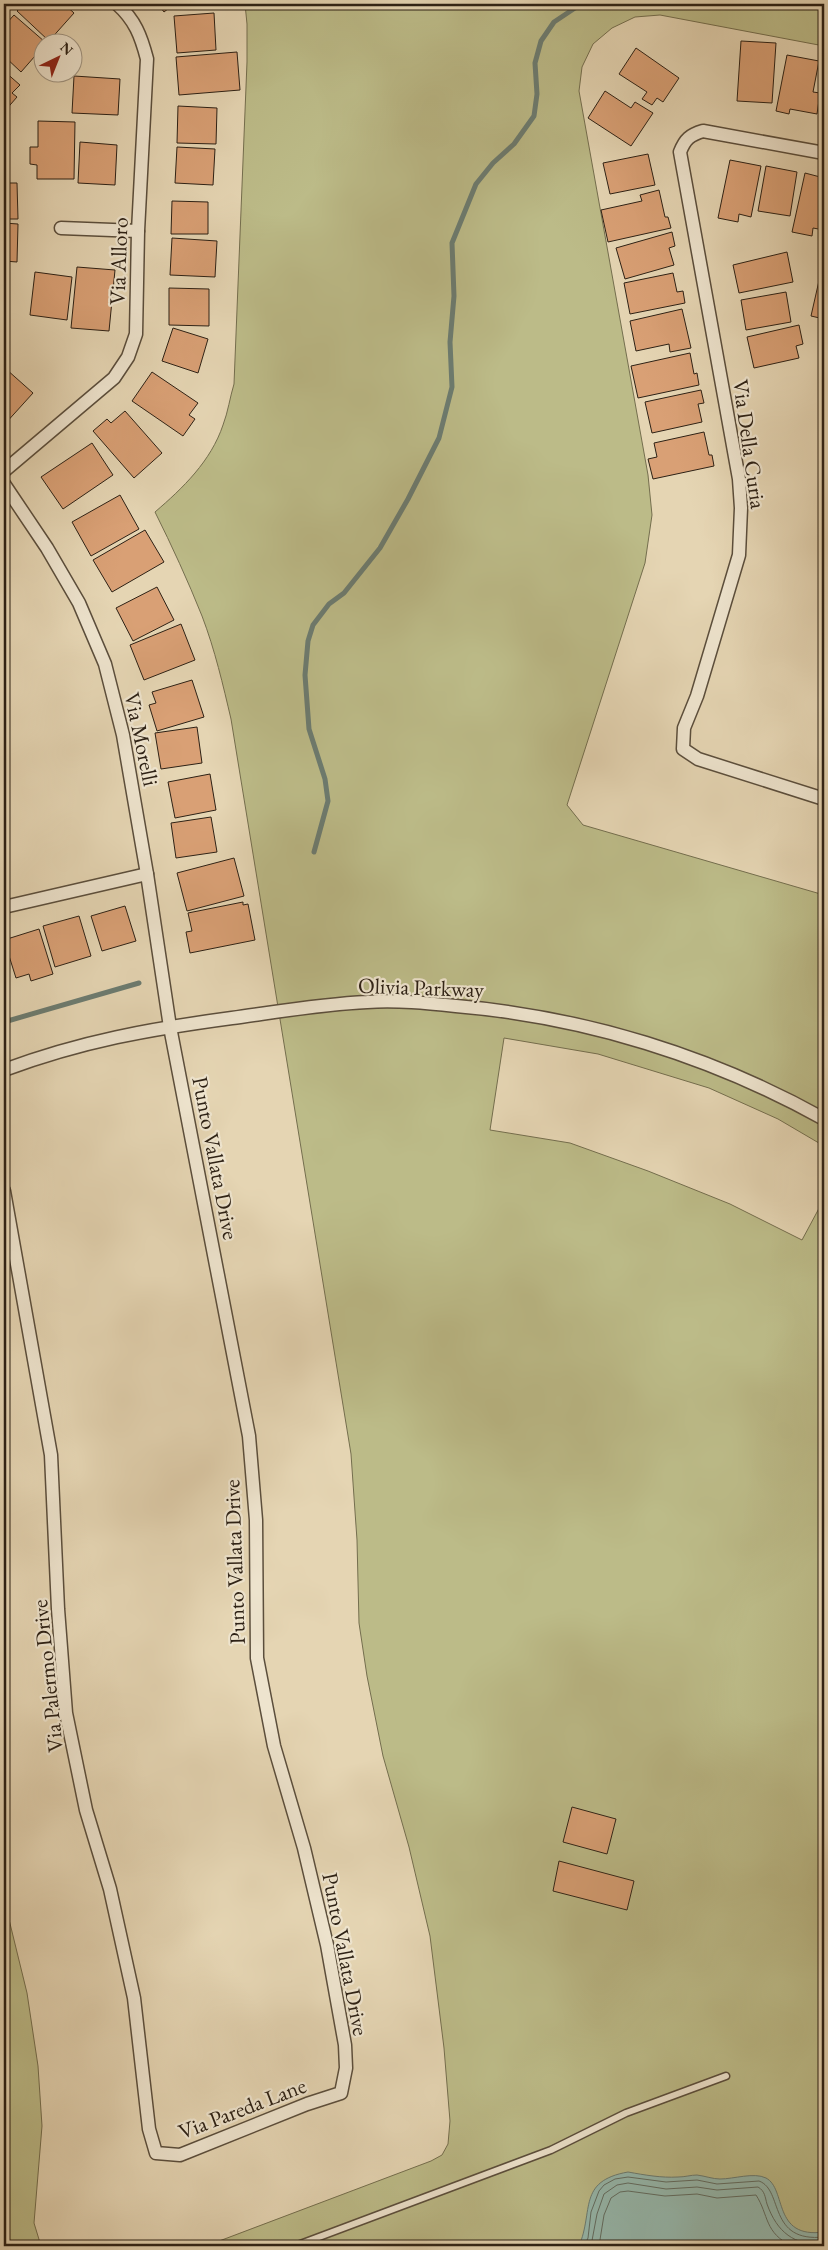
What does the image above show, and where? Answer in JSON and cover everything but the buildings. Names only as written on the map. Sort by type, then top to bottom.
[{"type":"street","name":"Via Alloro","points":[[4,471],[114,378],[128,357],[136,334],[138,231],[147,59],[140,34],[128,14],[117,4]]},
{"type":"street","name":"Via Della Curia","points":[[824,153],[703,131],[692,134],[685,141],[680,152],[739,479],[741,531],[739,555],[697,696],[684,728],[683,749],[698,759],[824,799]]},
{"type":"street","points":[[61,228],[138,231]]},
{"type":"street","name":"Via Morelli","points":[[4,484],[47,548],[78,603],[105,664],[123,735],[147,874],[170,1027]]},
{"type":"street","points":[[4,907],[147,874]]},
{"type":"street","name":"Olivia Parkway","points":[[4,1070],[64,1049],[112,1037],[170,1027],[367,1002],[414,1002],[485,1008],[542,1017],[600,1030],[675,1052],[731,1073],[794,1102],[824,1119]]},
{"type":"street","name":"Punto Vallata Drive","points":[[170,1027],[249,1436],[256,1520],[257,1658],[274,1746],[304,1848],[327,1945],[345,2045],[346,2068],[341,2093]]},
{"type":"street","name":"Via Palermo Drive","points":[[4,1191],[51,1456],[58,1609],[66,1713],[86,1810],[110,1889],[134,1998],[148,2129],[156,2153]]},
{"type":"street","name":"Via Pareda Lane","points":[[156,2153],[180,2155],[307,2104],[341,2093]]},
{"type":"lane","points":[[295,2246],[550,2150],[626,2113],[726,2076]]},
{"type":"shaded area","points":[[245,4],[824,4],[824,46],[660,15],[635,17],[612,28],[593,44],[582,67],[579,91],[648,475],[652,515],[645,563],[567,805],[583,825],[824,895],[824,1146],[778,1119],[709,1088],[598,1054],[504,1038],[490,1130],[570,1143],[648,1171],[730,1204],[802,1240],[824,1199],[824,2246],[206,2246],[431,2161],[442,2155],[448,2144],[450,2121],[444,2048],[430,1936],[409,1847],[383,1756],[367,1676],[359,1623],[357,1540],[351,1454],[231,719],[207,629],[180,564],[155,512],[186,483],[204,462],[218,438],[225,420],[234,384],[247,62]]},
{"type":"shaded area","points":[[4,1899],[27,1993],[38,2066],[42,2126],[34,2223],[41,2246],[4,2246]]},
{"type":"water","points":[[628,2172],[665,2177],[697,2175],[715,2179],[761,2176],[772,2184],[777,2192],[788,2221],[796,2228],[807,2232],[824,2232],[824,2246],[579,2246],[590,2199],[594,2190],[601,2182],[612,2176]]},
{"type":"waterway","points":[[314,852],[328,801],[325,779],[309,729],[305,675],[308,641],[313,625],[329,604],[344,593],[380,548],[408,499],[439,438],[452,387],[450,342],[454,296],[452,243],[476,184],[493,163],[514,144],[534,116],[537,94],[535,63],[541,41],[554,22],[581,4]]},
{"type":"waterway","points":[[4,1022],[139,983]]}]
